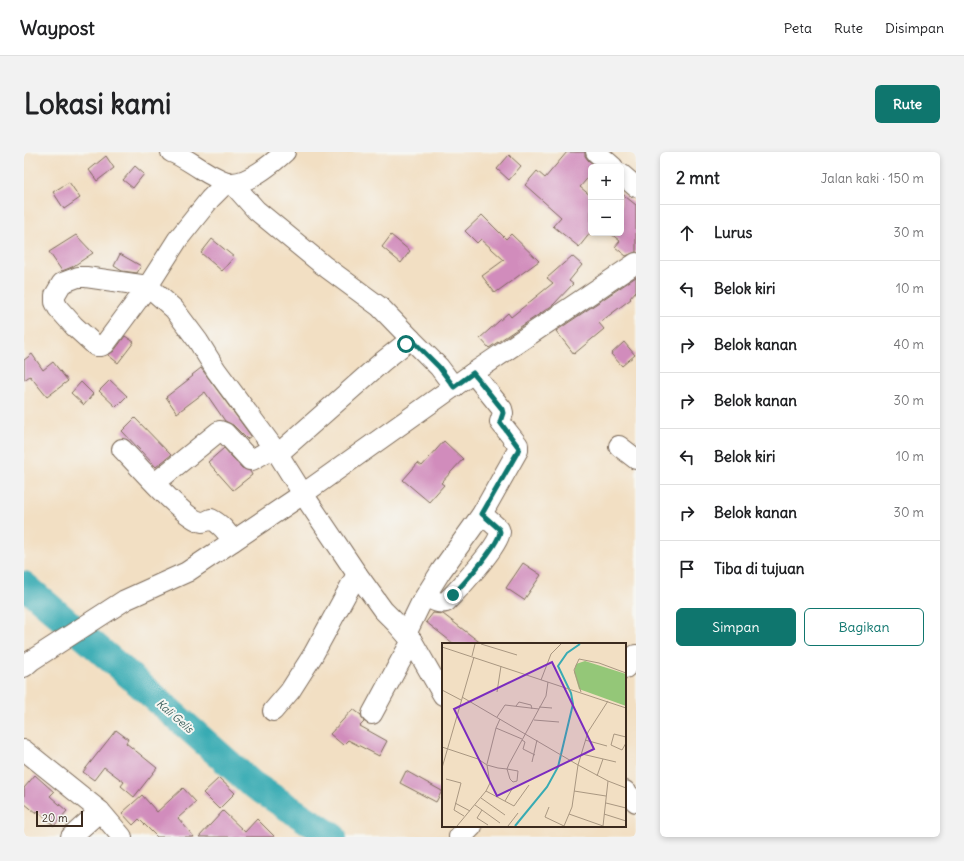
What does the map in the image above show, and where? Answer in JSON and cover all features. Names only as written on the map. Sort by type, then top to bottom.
[{"type":"main road","points":[[626,666],[636,656]]},
{"type":"main road","points":[[460,837],[470,827]]},
{"type":"street","points":[[171,152],[204,171],[230,183],[256,210],[323,264],[380,307],[439,367],[454,387]]},
{"type":"street","points":[[285,152],[273,162],[244,180],[230,183],[210,199],[178,239],[148,286],[174,309],[198,341],[216,370],[275,451],[356,574],[383,610],[409,638],[442,693]]},
{"type":"street","points":[[596,152],[610,164]]},
{"type":"street","points":[[624,177],[636,187]]},
{"type":"street","points":[[28,664],[124,600],[187,572],[302,494],[473,373],[636,263]]},
{"type":"street","points":[[155,483],[220,431],[225,433],[250,460],[275,451],[411,339]]},
{"type":"street","points":[[372,714],[400,662],[426,596],[454,552],[482,514],[519,448],[500,422],[503,413],[502,409],[473,373]]},
{"type":"street","points":[[619,446],[636,459]]},
{"type":"street","points":[[122,449],[186,514],[203,522],[211,519],[215,521],[225,530],[233,541]]},
{"type":"street","points":[[426,596],[436,602],[446,602],[471,574],[498,539],[500,532],[499,529],[482,514]]},
{"type":"street","points":[[273,711],[290,690],[313,655],[356,574]]},
{"type":"street","points":[[25,752],[100,811],[122,837]]},
{"type":"street","points":[[626,792],[636,802]]},
{"type":"street","points":[[71,837],[100,811]]},
{"type":"building","points":[[567,152],[585,152],[585,156],[593,164],[588,164],[588,178],[580,187],[588,194],[588,236],[579,247],[553,226],[561,217],[525,185],[537,171],[545,178]]},
{"type":"building","points":[[509,155],[521,166],[509,180],[497,169]]},
{"type":"building","points":[[106,156],[114,168],[97,181],[89,170]]},
{"type":"building","points":[[135,166],[144,174],[133,188],[123,180]]},
{"type":"building","points":[[69,182],[80,198],[64,209],[53,192]]},
{"type":"building","points":[[624,195],[636,205],[636,252],[626,256],[615,247],[620,241],[614,236],[624,236]]},
{"type":"building","points":[[482,215],[506,239],[511,234],[539,261],[495,293],[482,276],[504,260],[481,239],[477,243],[465,231]]},
{"type":"building","points":[[76,235],[93,253],[72,267],[62,271],[49,252]]},
{"type":"building","points":[[391,235],[410,251],[401,263],[382,247]]},
{"type":"building","points":[[212,239],[234,257],[222,271],[201,253]]},
{"type":"building","points":[[120,254],[141,266],[137,273],[122,271],[114,266]]},
{"type":"building","points":[[572,256],[582,265],[569,281],[573,284],[553,305],[489,348],[480,338],[508,313],[511,317],[553,283],[547,278]]},
{"type":"building","points":[[636,277],[636,291],[630,298],[631,299],[599,323],[604,329],[574,354],[556,331]]},
{"type":"building","points":[[125,336],[134,342],[118,363],[108,355],[114,351]]},
{"type":"building","points":[[624,342],[635,355],[622,366],[611,354]]},
{"type":"building","points":[[32,354],[43,370],[53,362],[68,381],[47,397],[30,376],[24,380],[24,360]]},
{"type":"building","points":[[201,368],[251,436],[247,439],[233,425],[225,421],[205,392],[177,413],[166,397]]},
{"type":"building","points":[[110,380],[127,396],[116,407],[99,391]]},
{"type":"building","points":[[81,382],[93,394],[84,405],[71,393]]},
{"type":"building","points":[[135,418],[171,455],[156,467],[122,431]]},
{"type":"building","points":[[444,441],[463,459],[441,483],[444,485],[429,502],[403,480],[418,463],[422,466]]},
{"type":"building","points":[[224,448],[242,468],[250,471],[252,475],[233,490],[208,462]]},
{"type":"building","points":[[523,563],[541,575],[524,600],[506,588]]},
{"type":"building","points":[[433,613],[443,614],[481,643],[453,643],[426,622]]},
{"type":"building","points":[[353,709],[361,715],[364,722],[360,726],[387,741],[379,756],[348,740],[343,745],[330,734]]},
{"type":"building","points":[[116,730],[128,739],[126,743],[157,768],[134,797],[121,786],[124,782],[104,767],[94,780],[83,772]]},
{"type":"building","points":[[406,771],[442,791],[436,802],[400,783]]},
{"type":"building","points":[[35,775],[54,792],[50,796],[67,811],[54,826],[37,811],[36,813],[24,803],[24,788]]},
{"type":"building","points":[[219,778],[235,793],[219,809],[203,793]]},
{"type":"building","points":[[183,788],[196,802],[178,818],[194,837],[157,837],[139,819],[133,825],[122,813],[142,795],[157,812]]},
{"type":"building","points":[[223,811],[245,832],[257,819],[275,837],[199,837]]},
{"type":"waterway","name":"Kali Gelis","points":[[24,585],[137,682],[252,784],[333,837]]},
{"type":"route","points":[[406,344],[411,339],[439,367],[454,387],[473,373],[502,409],[503,413],[500,422],[519,448],[482,514],[499,529],[500,535],[493,547],[453,595]]}]
